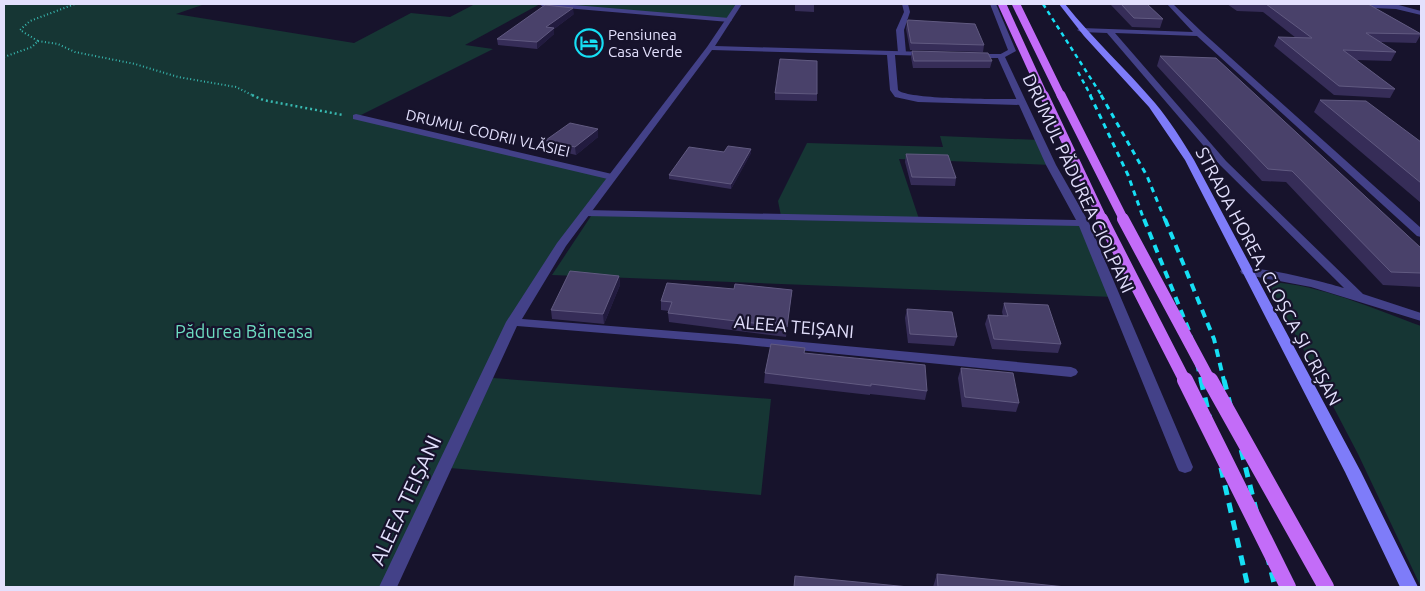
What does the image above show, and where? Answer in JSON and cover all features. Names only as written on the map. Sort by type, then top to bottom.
[{"type":"main road","points":[[1002,4],[1089,193],[1225,458],[1288,587]]},
{"type":"main road","points":[[1016,4],[1110,194],[1213,385],[1326,587]]},
{"type":"street","points":[[542,4],[729,20]]},
{"type":"street","name":"ALEEA TEIȘANI","points":[[388,587],[513,322],[561,245],[710,48],[739,4]]},
{"type":"street","points":[[902,53],[900,30],[907,12],[905,4]]},
{"type":"street","points":[[960,56],[1001,56],[1012,50],[993,4]]},
{"type":"street","name":"STRADA HOREA, CLOȘCA ȘI CRIȘAN","points":[[1062,4],[1081,30],[1135,85],[1165,121],[1198,174],[1246,271],[1380,523],[1409,587]]},
{"type":"street","points":[[1170,4],[1199,34],[1421,234]]},
{"type":"street","points":[[1350,5],[1394,5],[1421,13]]},
{"type":"street","points":[[1081,30],[1199,34]]},
{"type":"street","points":[[1108,30],[1223,163],[1358,295]]},
{"type":"street","points":[[710,48],[940,55]]},
{"type":"street","points":[[891,53],[894,90],[898,96],[918,100],[1022,102]]},
{"type":"street","name":"DRUMUL PĂDUREA CIOLPANI","points":[[1001,56],[1051,165],[1083,223],[1185,468]]},
{"type":"street","name":"DRUMUL CODRII VLĂSIEI","points":[[356,117],[612,177]]},
{"type":"street","points":[[585,213],[1083,223]]},
{"type":"street","points":[[1246,271],[1285,276],[1358,295],[1421,317]]},
{"type":"street","name":"ALEEA TEIȘANI","points":[[513,322],[747,340],[1070,372]]},
{"type":"path","points":[[75,4],[30,21],[20,30],[23,35],[38,41],[58,44],[75,52],[135,64],[178,77],[236,87],[263,100],[356,117]]},
{"type":"path","points":[[4,57],[32,47],[38,41]]},
{"type":"green space","name":"Pădurea Băneasa","points":[[4,4],[205,4],[176,14],[354,43],[411,13],[450,17],[475,4],[540,4],[465,45],[493,49],[357,117],[612,177],[513,322],[390,587],[4,587]]},
{"type":"green space","points":[[542,4],[739,4],[729,20]]},
{"type":"green space","points":[[940,136],[1039,140],[1051,165],[899,159],[919,219],[1083,223],[1114,297],[552,275],[593,213],[781,216],[778,201],[807,143],[943,147]]},
{"type":"green space","points":[[1268,282],[1307,287],[1326,292],[1421,326],[1421,587],[1358,454]]},
{"type":"green space","points":[[493,378],[771,399],[761,495],[450,468]]},
{"type":"building","points":[[1121,4],[1147,4],[1163,19],[1134,18]]},
{"type":"building","points":[[1266,4],[1368,4],[1421,34],[1366,33],[1396,52],[1343,50],[1395,89],[1339,86],[1278,37],[1312,38]]},
{"type":"building","points":[[545,5],[573,8],[546,27],[554,28],[537,42],[497,39]]},
{"type":"building","points":[[908,20],[975,24],[984,45],[911,43]]},
{"type":"building","points":[[912,51],[988,53],[992,61],[914,61]]},
{"type":"building","points":[[1160,56],[1216,58],[1421,248],[1421,273],[1391,272],[1292,171],[1268,169]]},
{"type":"building","points":[[780,59],[817,61],[817,94],[775,93]]},
{"type":"building","points":[[1320,100],[1366,101],[1421,142],[1421,183]]},
{"type":"building","points":[[570,123],[598,129],[575,147],[546,140]]},
{"type":"building","points":[[728,146],[751,149],[731,184],[669,175],[689,147],[724,152]]},
{"type":"building","points":[[906,154],[948,155],[956,178],[912,177]]},
{"type":"building","points":[[570,271],[619,276],[603,314],[551,310]]},
{"type":"building","points":[[667,283],[734,289],[735,284],[792,290],[787,327],[668,313],[672,302],[661,301]]},
{"type":"building","points":[[1004,303],[1048,305],[1061,344],[994,339],[988,315],[1008,316]]},
{"type":"building","points":[[907,309],[952,312],[957,337],[910,334]]},
{"type":"building","points":[[771,344],[805,348],[804,353],[925,365],[927,391],[765,373]]},
{"type":"building","points":[[961,368],[1013,373],[1019,403],[965,397]]},
{"type":"building","points":[[937,574],[1066,587],[938,587]]},
{"type":"building","points":[[795,576],[909,587],[794,587]]},
{"type":"railway","points":[[1043,4],[1102,96]]},
{"type":"railway","points":[[1078,72],[1091,96]]},
{"type":"railway","points":[[1090,95],[1128,175],[1144,220]]},
{"type":"railway","points":[[1101,95],[1147,176],[1165,220]]},
{"type":"railway","points":[[1144,219],[1190,333],[1201,381]]},
{"type":"railway","points":[[1165,219],[1214,339],[1224,381]]},
{"type":"railway","points":[[1201,380],[1248,587]]},
{"type":"railway","points":[[1224,380],[1275,587]]},
{"type":"place","name":"Pensiunea Casa Verde","points":[[589,43]]}]
